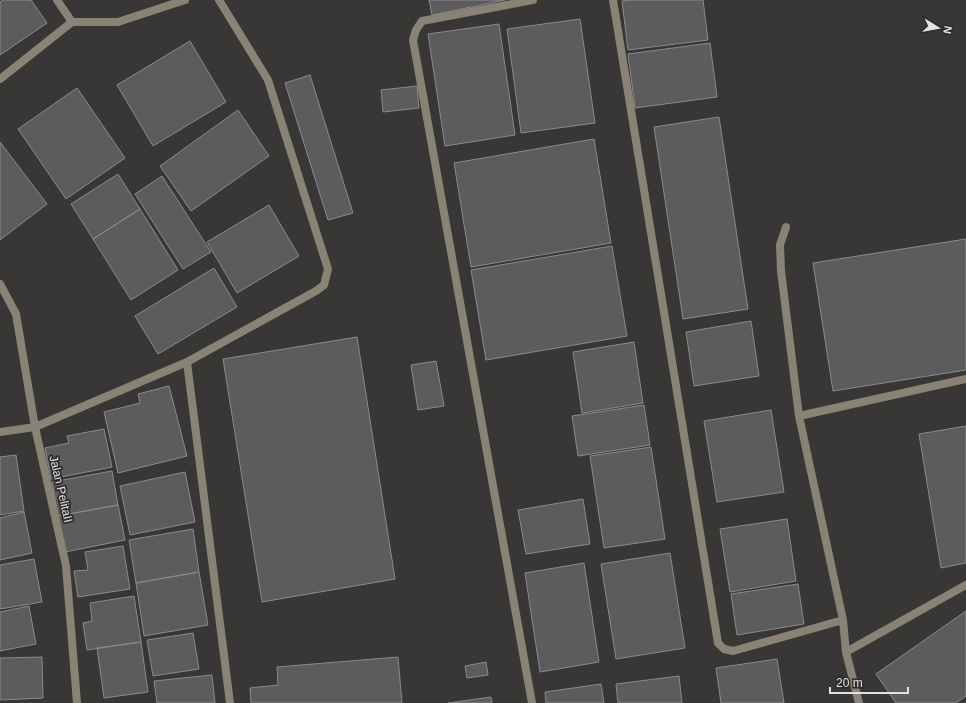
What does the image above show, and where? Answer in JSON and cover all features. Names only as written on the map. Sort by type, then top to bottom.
[{"type":"street","points":[[57,0],[72,22]]},
{"type":"street","points":[[0,79],[72,22],[118,22],[185,0]]},
{"type":"street","points":[[0,432],[35,427],[187,362],[316,291],[324,285],[328,269],[268,80],[219,0]]},
{"type":"street","points":[[532,703],[413,40],[416,30],[422,21],[533,0]]},
{"type":"street","points":[[613,0],[718,643],[724,648],[732,651],[843,620]]},
{"type":"street","points":[[786,227],[780,245],[781,271],[799,416],[843,620],[846,652],[859,703]]},
{"type":"street","name":"Jalan PelitaII","points":[[0,284],[16,314],[35,427],[66,566],[77,703]]},
{"type":"street","points":[[187,362],[230,703]]},
{"type":"street","points":[[799,416],[966,379]]},
{"type":"street","points":[[846,652],[966,585]]},
{"type":"building","points":[[3,0],[31,0],[47,23],[0,55],[0,2]]},
{"type":"building","points":[[429,0],[505,0],[432,15]]},
{"type":"building","points":[[703,0],[708,40],[628,50],[622,1]]},
{"type":"building","points":[[580,19],[595,123],[521,133],[507,29]]},
{"type":"building","points":[[499,24],[515,135],[445,146],[428,34]]},
{"type":"building","points":[[190,41],[226,102],[153,146],[117,85]]},
{"type":"building","points":[[710,43],[717,97],[635,108],[628,54]]},
{"type":"building","points":[[310,75],[353,213],[328,220],[285,83]]},
{"type":"building","points":[[417,86],[419,108],[383,112],[381,90]]},
{"type":"building","points":[[77,88],[125,158],[66,199],[18,129]]},
{"type":"building","points":[[238,110],[269,156],[191,211],[160,166]]},
{"type":"building","points":[[719,117],[748,309],[683,319],[654,127]]},
{"type":"building","points":[[594,139],[611,243],[471,267],[454,163]]},
{"type":"building","points":[[0,142],[47,204],[0,240]]},
{"type":"building","points":[[118,174],[140,209],[93,239],[71,204]]},
{"type":"building","points":[[162,176],[211,252],[183,269],[135,194]]},
{"type":"building","points":[[269,205],[299,256],[237,293],[207,242]]},
{"type":"building","points":[[140,209],[178,270],[131,300],[93,239]]},
{"type":"building","points":[[966,239],[966,370],[833,391],[813,263]]},
{"type":"building","points":[[612,246],[627,336],[486,360],[471,270]]},
{"type":"building","points":[[214,268],[237,307],[158,354],[135,316]]},
{"type":"building","points":[[751,321],[759,376],[694,386],[686,332]]},
{"type":"building","points":[[357,337],[395,579],[262,602],[223,359]]},
{"type":"building","points":[[634,342],[643,403],[582,413],[573,352]]},
{"type":"building","points":[[436,361],[444,406],[418,410],[411,365]]},
{"type":"building","points":[[169,386],[187,456],[118,473],[104,412],[140,403],[138,394]]},
{"type":"building","points":[[644,405],[650,445],[578,456],[572,416]]},
{"type":"building","points":[[771,410],[784,492],[717,502],[704,421]]},
{"type":"building","points":[[966,426],[966,563],[941,568],[919,434]]},
{"type":"building","points":[[104,429],[112,467],[51,479],[45,448],[69,443],[67,436]]},
{"type":"building","points":[[651,447],[665,539],[604,548],[590,456]]},
{"type":"building","points":[[16,455],[24,511],[0,515],[0,457]]},
{"type":"building","points":[[112,471],[118,505],[58,516],[52,482]]},
{"type":"building","points":[[185,472],[195,522],[130,535],[120,486]]},
{"type":"building","points":[[583,499],[590,544],[526,554],[518,510]]},
{"type":"building","points":[[118,505],[125,540],[65,552],[58,516]]},
{"type":"building","points":[[24,512],[32,553],[0,560],[0,518]]},
{"type":"building","points":[[787,519],[796,581],[730,592],[720,529]]},
{"type":"building","points":[[193,529],[199,572],[136,583],[129,540]]},
{"type":"building","points":[[123,546],[130,589],[78,597],[74,571],[88,570],[85,552]]},
{"type":"building","points":[[670,553],[685,648],[616,659],[601,564]]},
{"type":"building","points":[[34,559],[42,602],[0,609],[0,565]]},
{"type":"building","points":[[584,563],[599,662],[540,672],[525,573]]},
{"type":"building","points":[[199,572],[208,625],[144,636],[136,583]]},
{"type":"building","points":[[798,584],[804,624],[737,635],[731,594]]},
{"type":"building","points":[[134,596],[141,642],[87,650],[83,623],[92,621],[90,603]]},
{"type":"building","points":[[29,606],[36,644],[0,651],[0,612]]},
{"type":"building","points":[[966,611],[966,696],[956,703],[896,703],[876,674]]},
{"type":"building","points":[[193,633],[199,669],[153,676],[147,640]]},
{"type":"building","points":[[141,642],[148,692],[104,698],[97,648]]},
{"type":"building","points":[[42,657],[43,698],[0,700],[0,658]]},
{"type":"building","points":[[398,657],[402,703],[251,703],[250,688],[278,685],[277,667]]},
{"type":"building","points":[[777,659],[784,703],[721,703],[716,668]]},
{"type":"building","points":[[486,662],[488,675],[467,678],[465,666]]},
{"type":"building","points":[[212,675],[215,703],[157,703],[154,681]]},
{"type":"building","points":[[679,676],[682,703],[618,703],[616,684]]},
{"type":"building","points":[[601,684],[604,703],[546,703],[545,692]]},
{"type":"building","points":[[491,697],[492,703],[448,703]]}]
